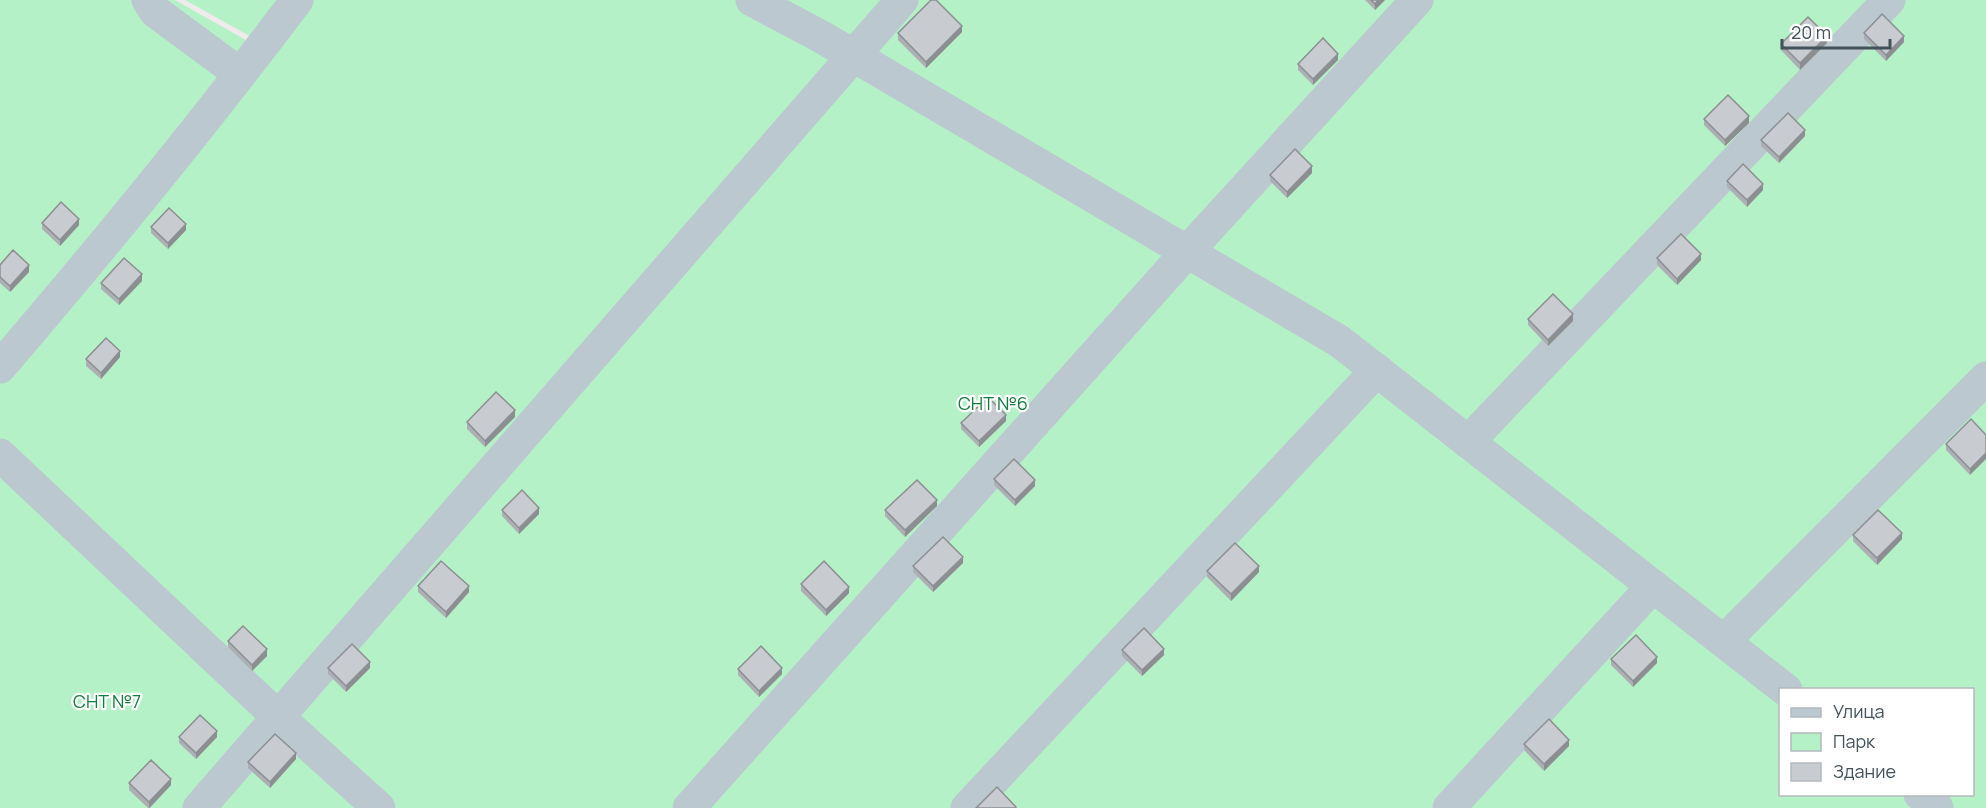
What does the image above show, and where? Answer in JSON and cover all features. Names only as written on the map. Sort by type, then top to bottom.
[{"type":"street","points":[[148,0],[156,12],[240,74]]},
{"type":"street","points":[[0,367],[81,273],[297,0]]},
{"type":"street","points":[[752,0],[854,56],[1339,341],[1783,688]]},
{"type":"street","points":[[199,808],[902,0]]},
{"type":"street","points":[[689,808],[1187,252],[1418,0]]},
{"type":"street","points":[[1468,442],[1889,0]]},
{"type":"street","points":[[967,808],[1377,370]]},
{"type":"street","points":[[1724,641],[1986,378]]},
{"type":"street","points":[[0,455],[278,717],[380,808]]},
{"type":"street","points":[[1449,808],[1653,586]]},
{"type":"street","points":[[1921,796],[1937,808]]},
{"type":"green space","name":"СНТ №6","points":[[0,0],[175,0],[253,44],[305,0],[1986,0],[1986,808],[0,808]]},
{"type":"green space","points":[[185,0],[287,0],[255,39]]},
{"type":"building","points":[[931,0],[936,0],[962,26],[926,62],[898,33]]},
{"type":"building","points":[[1882,14],[1904,36],[1886,55],[1864,33]]},
{"type":"building","points":[[1808,17],[1827,36],[1800,63],[1781,44]]},
{"type":"building","points":[[1323,38],[1338,54],[1313,79],[1298,64]]},
{"type":"building","points":[[1728,95],[1749,116],[1725,140],[1704,119]]},
{"type":"building","points":[[1788,113],[1805,130],[1779,157],[1761,140]]},
{"type":"building","points":[[1295,149],[1312,166],[1287,192],[1270,175]]},
{"type":"building","points":[[1743,164],[1763,184],[1747,200],[1727,181]]},
{"type":"building","points":[[61,202],[79,219],[60,240],[42,223]]},
{"type":"building","points":[[169,208],[186,224],[168,243],[151,227]]},
{"type":"building","points":[[1681,234],[1701,254],[1677,279],[1657,258]]},
{"type":"building","points":[[13,250],[29,265],[10,286],[0,277],[0,265]]},
{"type":"building","points":[[124,258],[142,274],[119,299],[101,283]]},
{"type":"building","points":[[1553,294],[1573,314],[1548,340],[1528,319]]},
{"type":"building","points":[[106,338],[120,351],[101,373],[86,359]]},
{"type":"building","points":[[496,392],[515,410],[485,441],[467,422]]},
{"type":"building","points":[[988,397],[1006,415],[979,441],[961,423]]},
{"type":"building","points":[[1971,419],[1986,435],[1986,453],[1970,469],[1946,444]]},
{"type":"building","points":[[1014,459],[1035,480],[1015,500],[994,479]]},
{"type":"building","points":[[917,480],[937,500],[905,530],[885,510]]},
{"type":"building","points":[[522,490],[539,508],[519,528],[502,510]]},
{"type":"building","points":[[1878,510],[1902,533],[1877,558],[1853,535]]},
{"type":"building","points":[[943,537],[963,557],[933,586],[913,566]]},
{"type":"building","points":[[1235,543],[1259,566],[1231,594],[1207,571]]},
{"type":"building","points":[[441,561],[469,586],[446,612],[418,586]]},
{"type":"building","points":[[824,561],[849,587],[826,610],[801,584]]},
{"type":"building","points":[[243,626],[267,649],[252,665],[228,641]]},
{"type":"building","points":[[1144,628],[1164,649],[1142,670],[1122,650]]},
{"type":"building","points":[[1636,635],[1657,657],[1633,681],[1611,659]]},
{"type":"building","points":[[352,644],[370,662],[346,686],[328,668]]},
{"type":"building","points":[[761,646],[782,668],[759,691],[738,669]]},
{"type":"building","points":[[200,715],[217,731],[196,753],[179,737]]},
{"type":"building","points":[[1549,719],[1569,740],[1544,764],[1524,744]]},
{"type":"building","points":[[275,734],[296,753],[270,782],[248,762]]},
{"type":"building","points":[[151,760],[171,779],[149,802],[129,783]]},
{"type":"building","points":[[997,787],[1016,808],[976,808]]},
{"type":"park label","name":"СНТ №7","points":[[107,702]]}]
